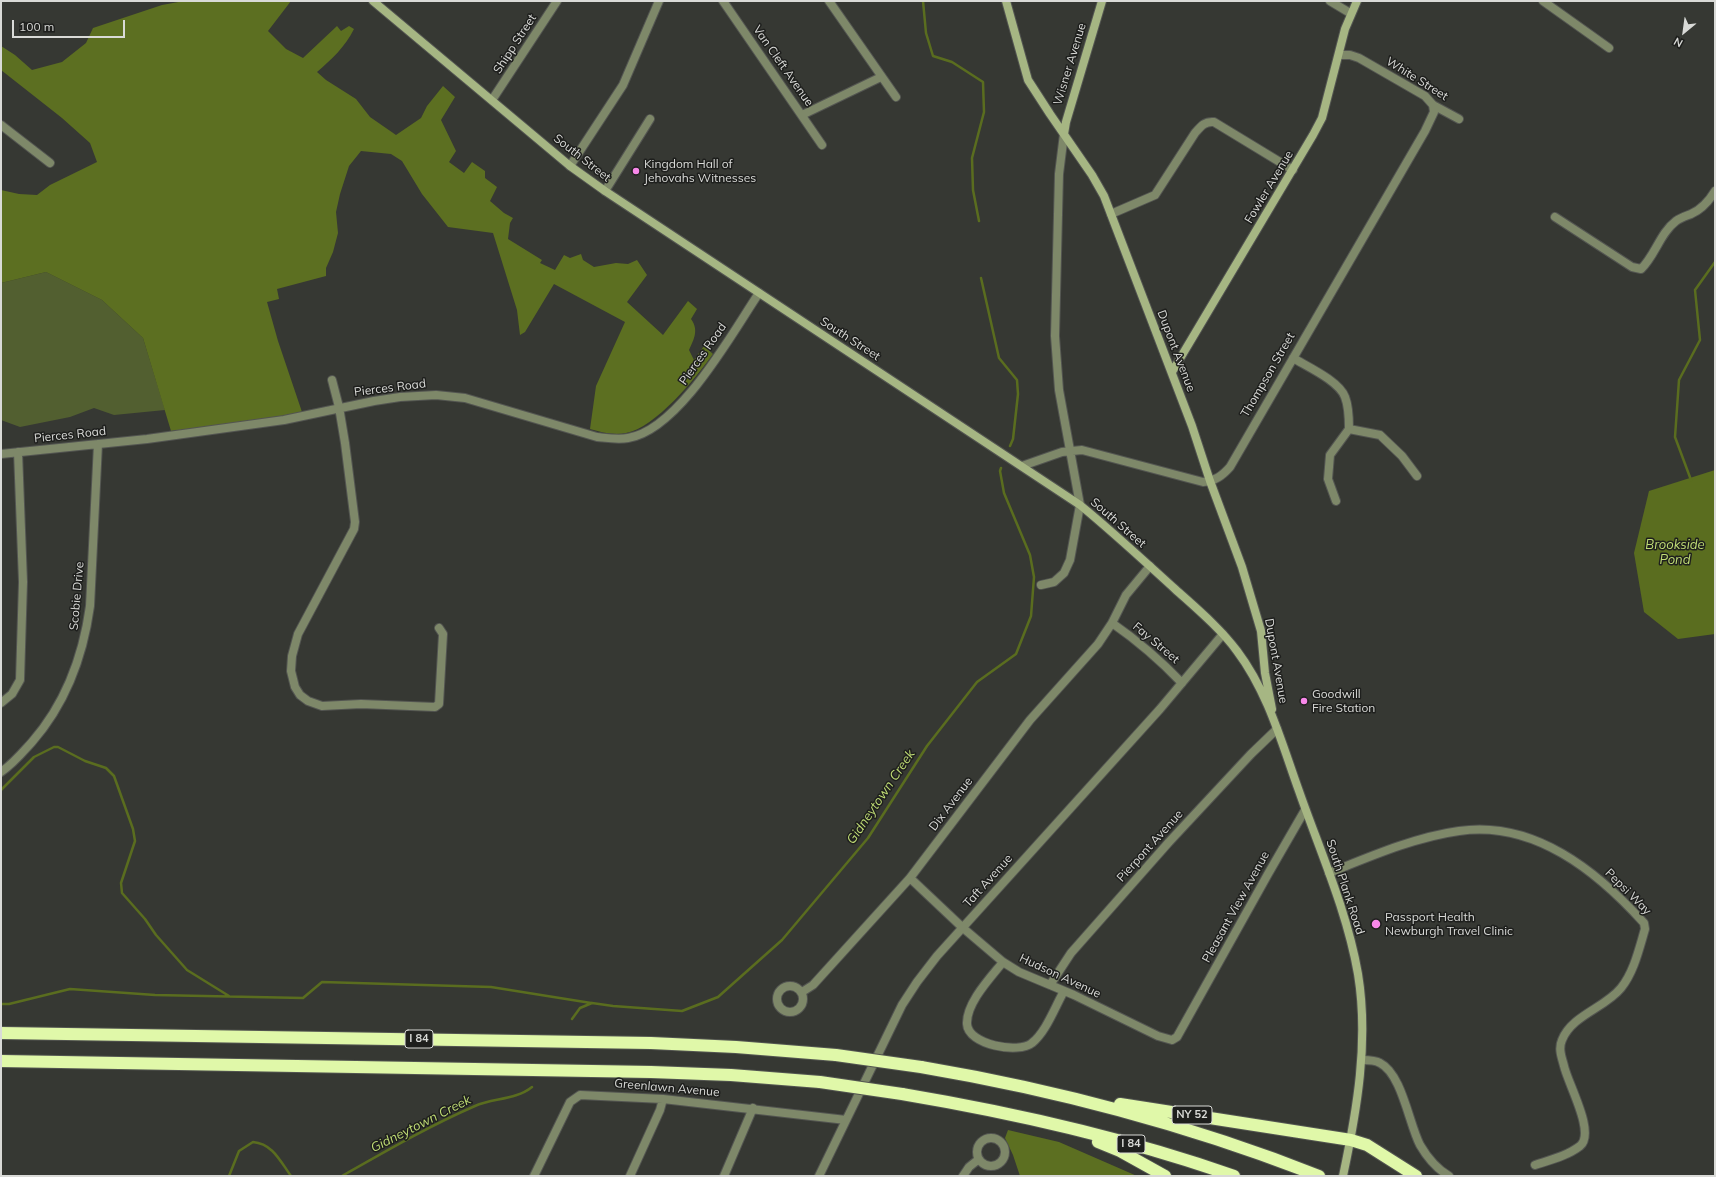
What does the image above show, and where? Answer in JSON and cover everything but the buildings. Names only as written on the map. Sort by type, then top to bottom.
[{"type":"highway","name":"I 84","points":[[1,1033],[651,1043],[775,1049],[836,1055],[921,1068],[1034,1090],[1116,1109],[1234,1145],[1319,1176]]},
{"type":"highway","name":"I 84","points":[[1,1061],[644,1072],[731,1075],[820,1082],[902,1094],[1027,1117],[1147,1148],[1234,1176]]},
{"type":"highway","name":"NY 52","points":[[1034,1090],[1351,1140]]},
{"type":"highway","points":[[1027,1117],[1120,1151],[1165,1176]]},
{"type":"highway","points":[[1351,1140],[1367,1145],[1416,1176]]},
{"type":"street","name":"Shipp Street","points":[[492,100],[557,1]]},
{"type":"street","points":[[570,166],[623,85],[659,1]]},
{"type":"street","name":"Van Cleft Avenue","points":[[723,1],[822,145]]},
{"type":"street","points":[[829,1],[896,97]]},
{"type":"street","name":"Dupont Avenue","points":[[1006,1],[1028,80],[1092,175],[1104,196],[1172,372],[1242,567],[1262,632],[1265,673],[1276,729]]},
{"type":"street","name":"Wisner Avenue","points":[[1064,134],[1066,122],[1102,1]]},
{"type":"street","points":[[1330,1],[1350,13]]},
{"type":"street","name":"Fowler Avenue","points":[[1172,372],[1293,170],[1322,118],[1350,13],[1357,1]]},
{"type":"street","points":[[1543,1],[1608,48]]},
{"type":"street","name":"South Street","points":[[376,2],[570,166],[605,191],[1080,505],[1115,533],[1223,634],[1238,652],[1252,674],[1276,729]]},
{"type":"street","name":"White Street","points":[[1339,55],[1350,55],[1359,58],[1425,96],[1433,105],[1439,106],[1459,119]]},
{"type":"street","points":[[802,116],[881,77]]},
{"type":"street","name":"Thompson Street","points":[[1210,481],[1222,476],[1230,467],[1425,130],[1434,112],[1433,105]]},
{"type":"street","points":[[605,191],[650,119]]},
{"type":"street","points":[[1111,214],[1155,195],[1161,189],[1195,133],[1202,124],[1209,121],[1214,122],[1293,170]]},
{"type":"street","points":[[1,125],[50,163]]},
{"type":"street","points":[[1041,585],[1054,582],[1064,573],[1070,560],[1080,505],[1069,451],[1060,390],[1055,336],[1059,174],[1064,134]]},
{"type":"street","points":[[1555,217],[1632,267],[1641,269],[1676,221],[1699,210],[1710,199],[1715,191]]},
{"type":"street","name":"Pierces Road","points":[[1,454],[147,439],[284,420],[339,407],[400,397],[436,395],[465,398],[609,439],[628,438],[638,435],[655,425],[685,399],[709,369],[759,293]]},
{"type":"street","points":[[1293,358],[1333,382],[1341,389],[1348,405],[1349,429],[1330,456],[1328,478],[1336,501]]},
{"type":"street","points":[[332,380],[339,407],[355,522],[354,529],[298,634],[292,656],[291,671],[295,687],[300,695],[308,701],[322,706],[361,704],[435,707],[439,704],[443,634],[439,628]]},
{"type":"street","points":[[1349,429],[1380,435],[1402,456],[1417,476]]},
{"type":"street","name":"Scobie Drive","points":[[1,772],[18,758],[41,731],[58,707],[79,660],[87,631],[90,606],[98,444]]},
{"type":"street","points":[[1022,466],[1069,451],[1082,450],[1203,482],[1210,481]]},
{"type":"street","points":[[1,703],[12,694],[20,680],[23,582],[18,452]]},
{"type":"street","name":"Dix Avenue","points":[[802,992],[813,985],[910,878],[1030,720],[1098,644],[1112,624],[1126,595],[1150,566]]},
{"type":"street","name":"Fay Street","points":[[1112,624],[1135,639],[1157,657],[1182,683]]},
{"type":"street","name":"Taft Avenue","points":[[819,1176],[902,1005],[917,982],[937,956],[1182,683],[1223,634]]},
{"type":"street","name":"South Plank Road","points":[[1276,729],[1341,907],[1358,975],[1362,1007],[1362,1060],[1359,1091],[1351,1140],[1343,1176]]},
{"type":"street","name":"Pierpont Avenue","points":[[1050,985],[1071,954],[1159,853],[1276,729]]},
{"type":"street","name":"Pleasant View Avenue","points":[[1189,1016],[1265,879],[1306,810]]},
{"type":"street","name":"Pepsi Way","points":[[1328,873],[1405,845],[1435,836],[1459,831],[1500,832],[1547,844],[1572,858],[1591,873],[1644,924],[1645,930],[1631,970],[1621,988],[1578,1020],[1567,1031],[1562,1040],[1560,1050],[1565,1071],[1584,1123],[1586,1134],[1584,1140],[1580,1146],[1535,1165]]},
{"type":"street","name":"Hudson Avenue","points":[[910,878],[963,928],[1003,962],[1019,972],[1064,991],[1167,1039],[1176,1039],[1189,1016]]},
{"type":"street","points":[[1003,962],[979,992],[968,1015],[968,1031],[980,1040],[997,1046],[1015,1048],[1030,1045],[1040,1035],[1064,991]]},
{"type":"street","points":[[1362,1060],[1380,1063],[1387,1068],[1394,1078],[1404,1100],[1420,1144],[1430,1160],[1449,1176]]},
{"type":"street","name":"Greenlawn Avenue","points":[[534,1176],[570,1102],[576,1096],[588,1094],[663,1099],[753,1108],[846,1120]]},
{"type":"street","points":[[630,1176],[660,1110],[663,1099]]},
{"type":"street","points":[[724,1176],[753,1108]]},
{"type":"street","points":[[962,1176],[969,1166],[979,1159]]},
{"type":"shaded area","points":[[184,1],[291,1],[268,31],[286,49],[303,58],[337,26],[341,31],[349,26],[354,29],[338,52],[317,72],[326,80],[356,99],[370,117],[396,135],[421,118],[427,106],[443,86],[455,97],[441,120],[456,151],[449,162],[464,173],[472,162],[485,171],[485,178],[497,187],[490,201],[504,213],[513,218],[510,223],[508,239],[542,260],[540,263],[555,270],[564,255],[570,258],[581,254],[583,260],[594,267],[616,263],[628,264],[637,260],[647,275],[627,302],[663,335],[688,301],[697,309],[691,319],[695,327],[695,334],[689,350],[694,360],[704,346],[713,354],[674,401],[649,422],[637,429],[621,434],[590,429],[596,386],[625,322],[554,284],[525,332],[520,335],[517,310],[493,233],[448,227],[422,194],[402,161],[391,154],[361,151],[349,166],[340,194],[336,212],[338,233],[333,252],[326,268],[326,276],[277,289],[279,299],[267,302],[278,341],[302,412],[253,421],[171,431],[143,338],[102,300],[46,272],[1,283],[1,190],[19,194],[37,195],[50,185],[97,162],[90,143],[62,118],[1,70],[1,46],[15,55],[32,70],[62,62],[86,43],[93,28],[162,5]]},
{"type":"shaded area","points":[[46,272],[102,300],[143,338],[165,410],[114,415],[94,408],[70,417],[20,427],[1,420],[1,283]]},
{"type":"shaded area","points":[[1008,1130],[1059,1142],[1137,1176],[1020,1176],[1005,1138]]},
{"type":"water","name":"Brookside Pond","points":[[1715,470],[1715,634],[1678,639],[1644,612],[1634,553],[1649,491]]},
{"type":"waterway","name":"Gidneytown Creek","points":[[923,1],[926,33],[933,56],[952,62],[983,82],[984,112],[972,158],[973,190],[979,221]]},
{"type":"waterway","points":[[1691,480],[1675,437],[1679,380],[1700,340],[1695,290],[1715,262]]},
{"type":"waterway","name":"Gidneytown Creek","points":[[981,278],[999,358],[1017,380],[1018,394],[1013,439],[1010,446]]},
{"type":"waterway","name":"Gidneytown Creek","points":[[572,1019],[580,1008],[592,1003],[682,1011],[718,997],[782,940],[868,838],[927,746],[977,682],[1016,654],[1031,616],[1034,577],[1030,555],[1004,493],[1000,471],[1001,468]]},
{"type":"waterway","points":[[1,790],[34,757],[54,747],[58,747],[85,761],[106,768],[114,776],[133,829],[135,841],[121,883],[122,893],[187,970],[229,996]]},
{"type":"waterway","points":[[1,1004],[9,1004],[70,989],[155,995],[303,998],[322,982],[491,987],[591,1003]]},
{"type":"waterway","name":"Gidneytown Creek","points":[[342,1176],[408,1139],[475,1106],[482,1103],[512,1097],[532,1087]]},
{"type":"waterway","name":"Gidneytown Creek","points":[[229,1176],[239,1151],[253,1142],[260,1143],[271,1150],[291,1176]]},
{"type":"place","name":"Kingdom Hall of Jehovahs Witnesses","points":[[636,171]]},
{"type":"place","name":"Goodwill Fire Station","points":[[1304,701]]},
{"type":"place","name":"Passport Health Newburgh Travel Clinic","points":[[1376,924]]}]
